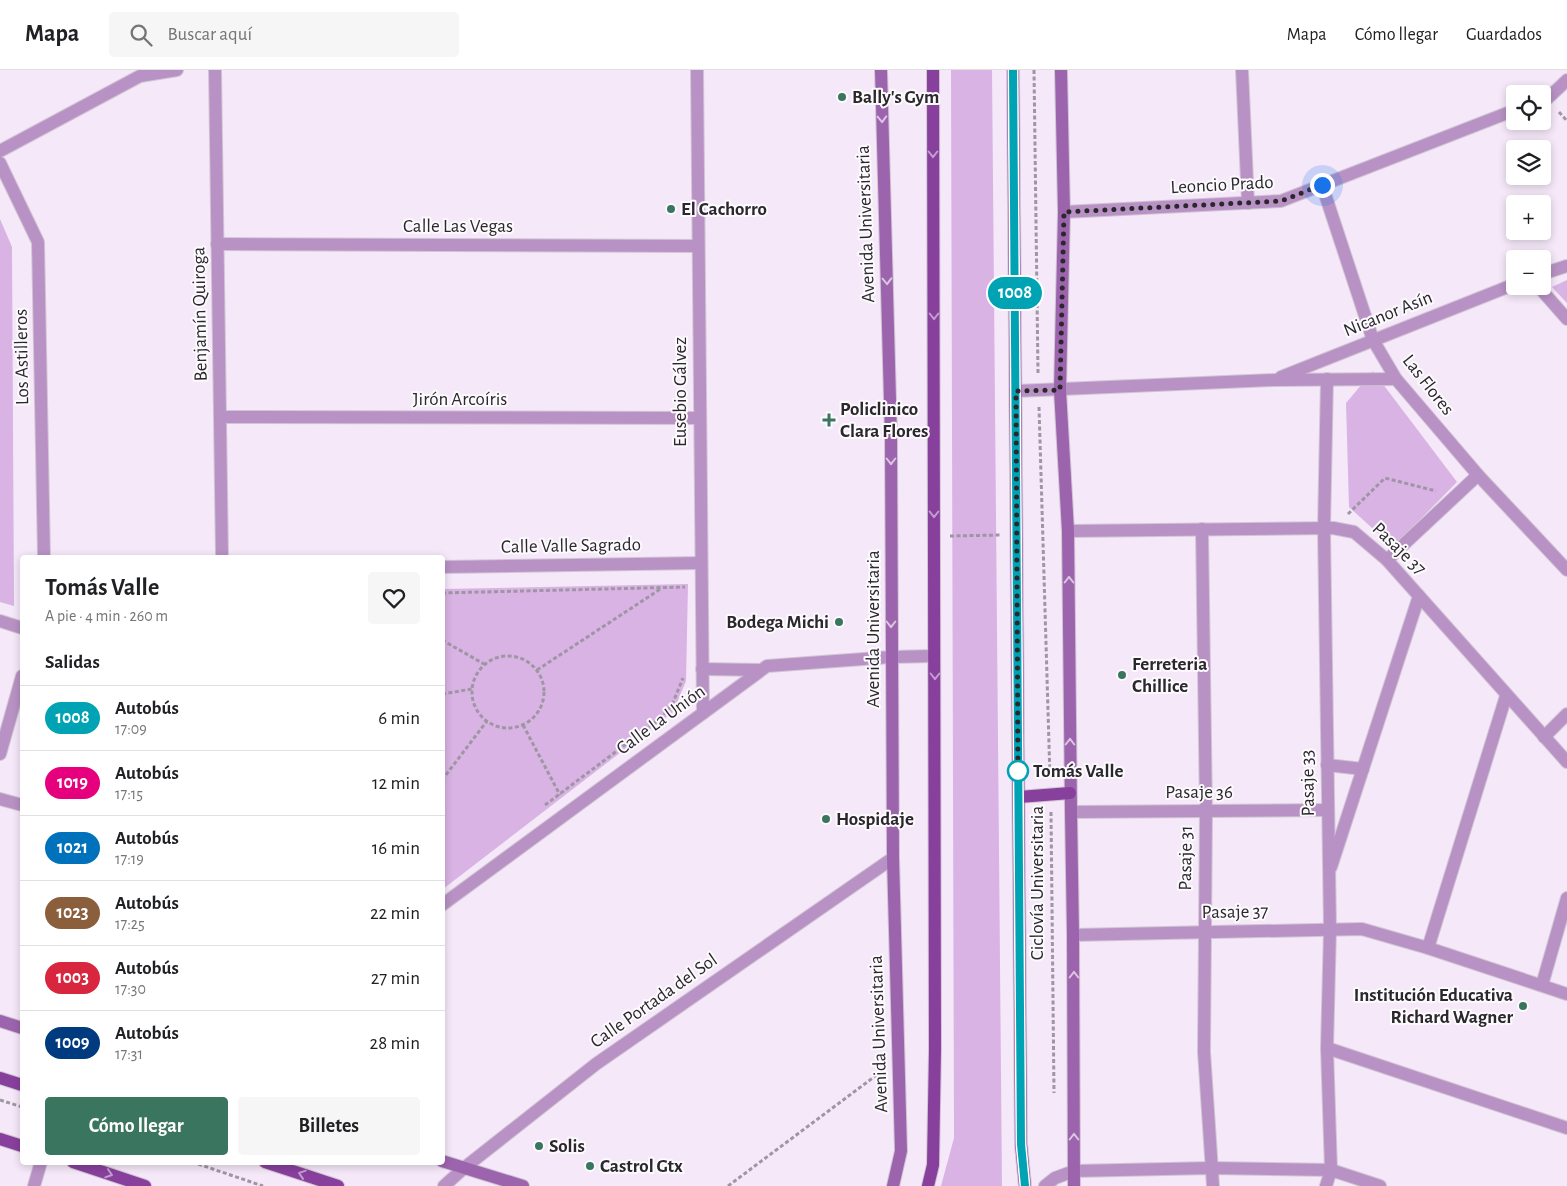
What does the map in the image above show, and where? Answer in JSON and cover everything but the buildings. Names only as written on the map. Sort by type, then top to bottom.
[{"type":"main road","name":"Avenida Universitaria","points":[[881,70],[891,437],[893,858],[901,1151],[893,1186]]},
{"type":"main road","points":[[928,1186],[933,1165],[935,1049],[933,70]]},
{"type":"main road","points":[[1013,70],[1021,1144],[1025,1186]]},
{"type":"main road","points":[[1061,70],[1064,212],[1060,390],[1068,531],[1070,812],[1074,935],[1074,1186]]},
{"type":"main road","points":[[1019,796],[1070,793]]},
{"type":"main road","points":[[0,1021],[20,1027]]},
{"type":"main road","points":[[0,1078],[20,1084]]},
{"type":"main road","points":[[0,1139],[20,1145]]},
{"type":"main road","points":[[445,1162],[523,1186]]},
{"type":"main road","points":[[82,1165],[145,1186]]},
{"type":"main road","points":[[274,1165],[338,1186]]},
{"type":"street","points":[[0,151],[140,76],[177,70]]},
{"type":"street","name":"Benjamín Quiroga","points":[[215,70],[222,555]]},
{"type":"street","name":"Eusebio Gálvez","points":[[697,70],[700,563],[703,713]]},
{"type":"street","points":[[1242,70],[1248,203]]},
{"type":"street","points":[[1551,95],[1567,80]]},
{"type":"street","name":"Leoncio Prado","points":[[1064,212],[1281,201],[1506,113]]},
{"type":"street","name":"Los Astilleros","points":[[0,164],[38,242],[44,555]]},
{"type":"street","name":"Las Flores","points":[[1322,185],[1373,340],[1396,379],[1478,475],[1567,570]]},
{"type":"street","name":"Calle Las Vegas","points":[[218,244],[698,246]]},
{"type":"street","points":[[1551,271],[1567,266]]},
{"type":"street","name":"Nicanor Asín","points":[[1274,380],[1506,288]]},
{"type":"street","points":[[1546,295],[1567,319]]},
{"type":"street","name":"Pasaje 33","points":[[1326,1186],[1331,1170],[1327,1048],[1330,929],[1327,810],[1329,528],[1327,379]]},
{"type":"street","name":"Nicanor Asín","points":[[1016,391],[1274,380],[1396,379]]},
{"type":"street","name":"Jirón Arcoíris","points":[[220,417],[699,418]]},
{"type":"street","points":[[1387,560],[1478,475]]},
{"type":"street","name":"Pasaje 37","points":[[1068,531],[1329,528],[1354,532],[1387,560],[1506,696],[1567,762]]},
{"type":"street","name":"Pasaje 31","points":[[1202,529],[1206,811],[1204,1052],[1213,1186]]},
{"type":"street","name":"Calle Valle Sagrado","points":[[445,567],[700,563]]},
{"type":"street","points":[[1328,876],[1419,596]]},
{"type":"street","points":[[0,621],[20,627]]},
{"type":"street","name":"Calle La Unión","points":[[445,903],[767,666],[891,657],[934,656]]},
{"type":"street","points":[[702,669],[760,670]]},
{"type":"street","points":[[0,754],[20,683]]},
{"type":"street","points":[[1428,948],[1506,696]]},
{"type":"street","points":[[1544,736],[1567,714]]},
{"type":"street","points":[[1327,765],[1363,769]]},
{"type":"street","points":[[0,799],[20,804]]},
{"type":"street","name":"Pasaje 36","points":[[1070,812],[1327,810]]},
{"type":"street","name":"Calle Portada del Sol","points":[[444,1186],[464,1168],[596,1064],[893,858]]},
{"type":"street","points":[[1542,985],[1567,898]]},
{"type":"street","name":"Pasaje 37","points":[[1074,935],[1362,929],[1428,948],[1567,994]]},
{"type":"street","points":[[1327,1048],[1567,1128]]},
{"type":"street","points":[[34,1186],[40,1165]]},
{"type":"street","points":[[1045,1186],[1055,1178],[1074,1171],[1211,1168],[1331,1170],[1380,1186]]},
{"type":"path","name":"Ciclovía Universitaria","points":[[1034,70],[1038,390],[1050,794],[1054,1100]]},
{"type":"path","points":[[1329,528],[1385,478],[1456,496]]},
{"type":"path","points":[[934,536],[1016,535]]},
{"type":"path","points":[[537,670],[664,587]]},
{"type":"path","points":[[445,593],[685,587],[685,596]]},
{"type":"path","points":[[445,642],[484,664]]},
{"type":"path","points":[[506,655],[523,659],[537,670],[542,681],[544,693],[542,705],[536,715],[515,728],[503,728],[492,725],[482,718],[475,708],[471,697],[472,684],[476,673],[484,664],[494,658],[506,655]]},
{"type":"path","points":[[544,806],[662,717],[672,705],[683,680],[683,671]]},
{"type":"path","points":[[445,694],[472,689]]},
{"type":"path","points":[[445,776],[487,721]]},
{"type":"path","points":[[522,725],[569,811]]},
{"type":"path","points":[[728,1186],[899,1059]]},
{"type":"path","points":[[0,1100],[20,1106]]},
{"type":"path","points":[[201,1165],[263,1186]]},
{"type":"shaded area","points":[[951,70],[992,70],[1002,1186],[941,1186],[954,1138]]},
{"type":"shaded area","points":[[0,219],[12,247],[14,606],[0,602]]},
{"type":"shaded area","points":[[1567,280],[1567,303],[1552,287]]},
{"type":"shaded area","points":[[1373,371],[1457,482],[1393,547],[1349,507],[1346,403]]},
{"type":"shaded area","points":[[688,584],[686,681],[673,712],[445,887],[445,589]]},
{"type":"bus line","name":"1008","points":[[1013,70],[1021,1144],[1025,1186]]},
{"type":"place","name":"Bally's Gym","points":[[842,97]]},
{"type":"place","name":"El Cachorro","points":[[671,209]]},
{"type":"place","name":"Policlinico Clara Flores","points":[[829,420]]},
{"type":"place","name":"Bodega Michi","points":[[839,622]]},
{"type":"place","name":"Ferreteria Chillice","points":[[1122,675]]},
{"type":"place","name":"Tomás Valle","points":[[1018,771]]},
{"type":"place","name":"Hospidaje","points":[[826,819]]},
{"type":"place","name":"Institución Educativa Richard Wagner","points":[[1523,1006]]},
{"type":"place","name":"Solis","points":[[539,1146]]},
{"type":"place","name":"Castrol Gtx","points":[[590,1166]]},
{"type":"route","points":[[1018,771],[1018,778],[1016,391],[1060,390],[1064,212],[1281,201],[1322,185]]}]
